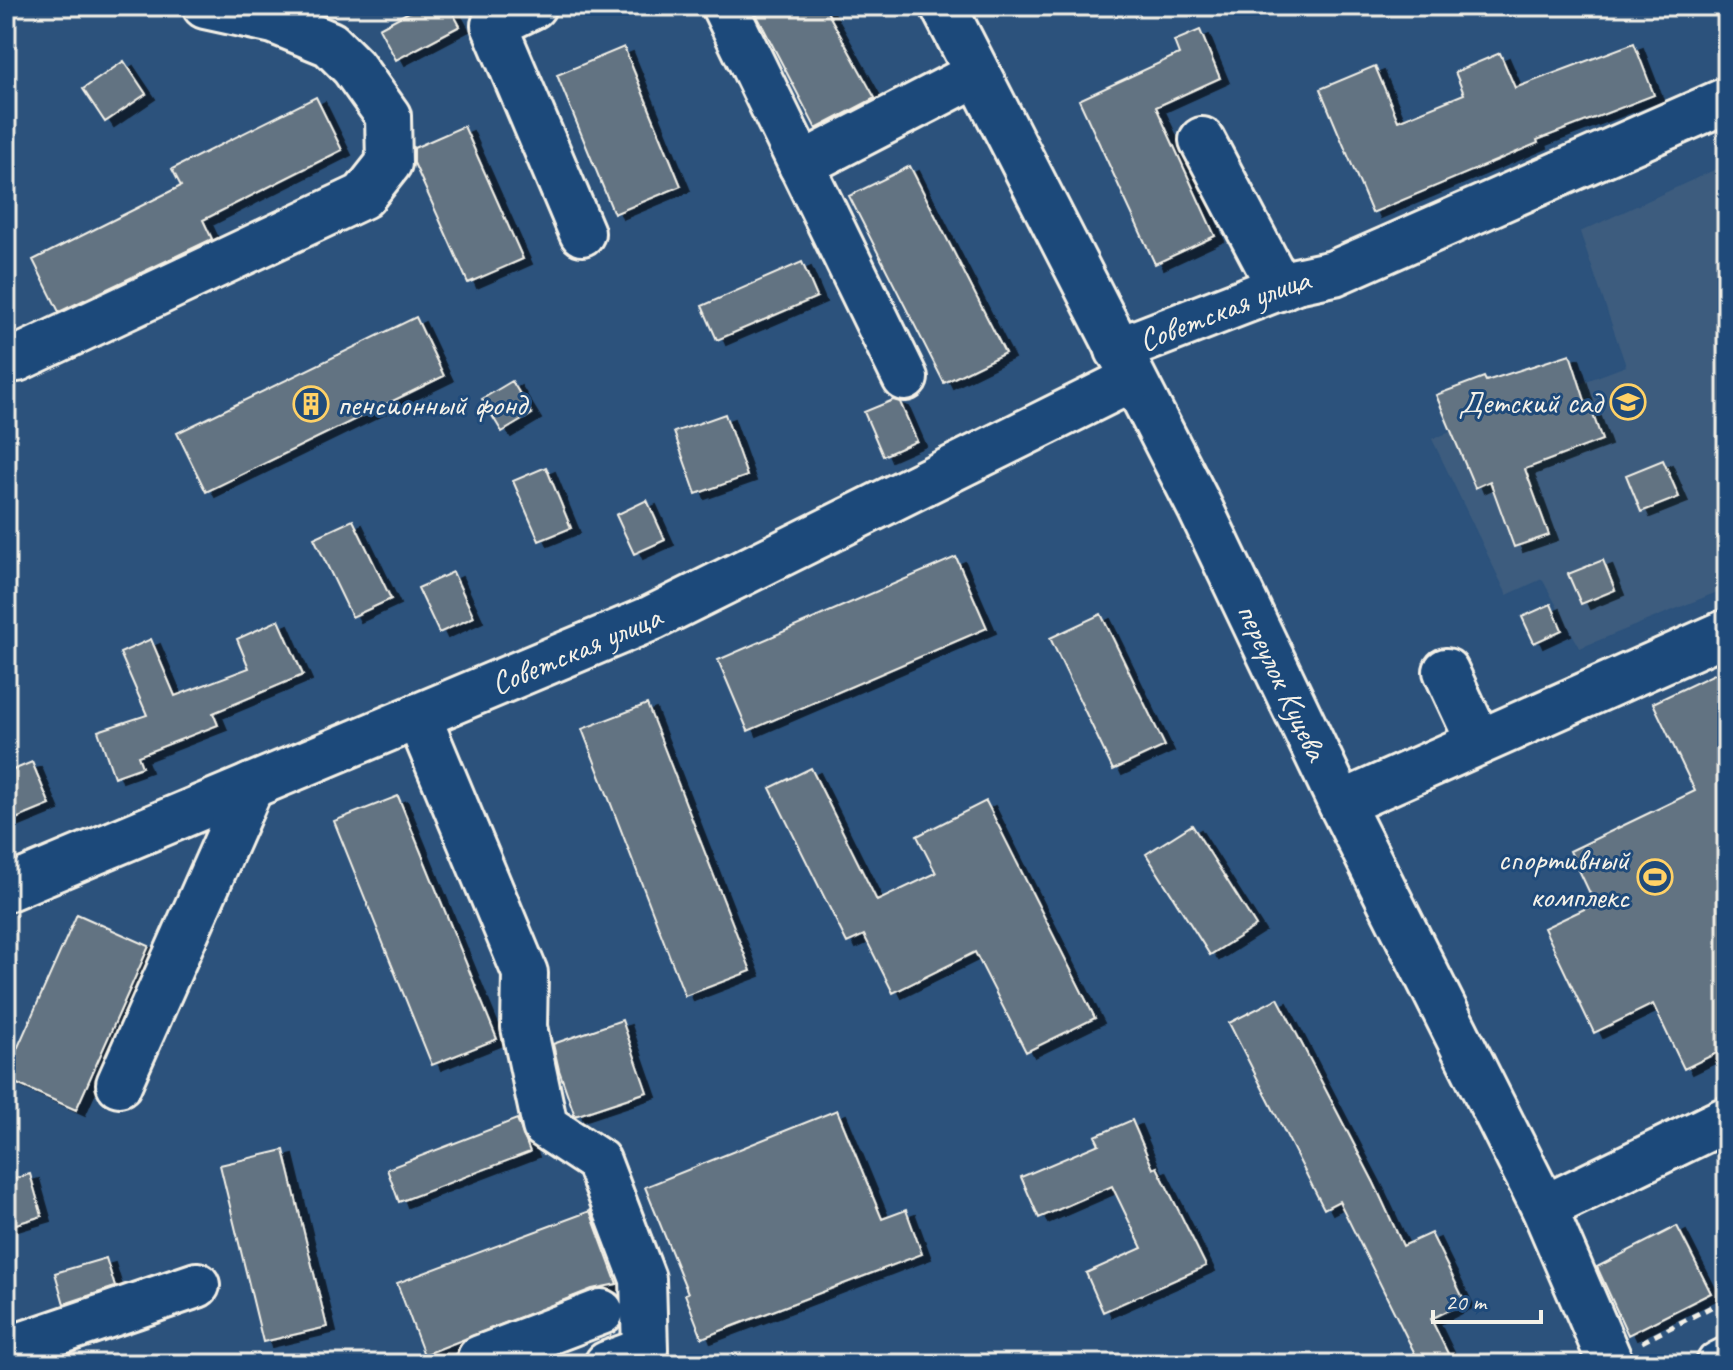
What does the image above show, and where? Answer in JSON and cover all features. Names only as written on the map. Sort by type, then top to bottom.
[{"type":"street","points":[[17,359],[363,196],[389,163],[388,116],[353,67],[330,44],[274,21],[205,6]]},
{"type":"street","points":[[533,6],[494,25],[582,233]]},
{"type":"street","points":[[724,6],[905,378]]},
{"type":"street","name":"переулок Куцева","points":[[943,6],[1200,508],[1341,804],[1544,1208],[1610,1360]]},
{"type":"street","points":[[801,165],[977,74]]},
{"type":"street","name":"Советская улица","points":[[6,889],[652,618],[1125,365],[1280,288],[1296,281],[1334,273],[1727,100]]},
{"type":"street","points":[[1202,140],[1280,288]]},
{"type":"street","points":[[1341,804],[1727,632]]},
{"type":"street","points":[[1446,671],[1479,742]]},
{"type":"street","points":[[418,716],[525,973],[524,1027],[545,1126],[598,1161],[643,1279],[645,1350],[607,1364]]},
{"type":"street","points":[[119,1084],[251,786]]},
{"type":"street","points":[[1544,1208],[1727,1119]]},
{"type":"street","points":[[6,1350],[197,1285]]},
{"type":"street","points":[[482,1364],[480,1358],[601,1312]]},
{"type":"street","points":[[1719,1364],[1727,1360]]},
{"type":"path","points":[[1610,1360],[1727,1299]]},
{"type":"shaded area","name":"Детский сад","points":[[1727,164],[1727,588],[1580,648],[1542,579],[1507,595],[1432,439],[1626,366],[1580,232]]},
{"type":"building","points":[[420,6],[449,6],[460,26],[396,60],[379,28]]},
{"type":"building","points":[[752,6],[824,6],[875,98],[816,129]]},
{"type":"building","points":[[1200,30],[1220,78],[1156,107],[1215,236],[1155,264],[1079,100],[1179,54],[1174,41]]},
{"type":"building","points":[[1634,43],[1654,95],[1537,140],[1538,143],[1372,213],[1320,89],[1375,66],[1398,121],[1464,94],[1455,72],[1500,53],[1515,88]]},
{"type":"building","points":[[624,47],[681,186],[614,214],[557,75]]},
{"type":"building","points":[[124,61],[146,94],[105,122],[83,89]]},
{"type":"building","points":[[316,97],[342,150],[203,220],[212,239],[59,312],[33,260],[181,186],[172,169]]},
{"type":"building","points":[[464,126],[523,259],[468,283],[414,163],[414,148]]},
{"type":"building","points":[[910,166],[1005,353],[944,383],[849,196]]},
{"type":"building","points":[[802,262],[817,297],[717,340],[702,306]]},
{"type":"building","name":"пенсионный фонд","points":[[416,317],[444,376],[206,492],[177,433]]},
{"type":"building","points":[[1570,354],[1589,413],[1592,412],[1602,440],[1525,469],[1549,535],[1514,547],[1490,481],[1475,488],[1436,395],[1484,377],[1486,381]]},
{"type":"building","points":[[512,381],[532,414],[502,432],[482,399]]},
{"type":"building","points":[[893,400],[900,402],[917,441],[883,456],[864,412]]},
{"type":"building","points":[[725,414],[747,476],[696,494],[674,432]]},
{"type":"building","points":[[1663,460],[1679,497],[1641,512],[1626,475]]},
{"type":"building","points":[[546,467],[571,528],[539,541],[513,481]]},
{"type":"building","points":[[647,500],[665,540],[634,554],[616,515]]},
{"type":"building","points":[[353,520],[391,599],[352,617],[314,538]]},
{"type":"building","points":[[956,557],[987,628],[748,731],[718,660]]},
{"type":"building","points":[[1603,560],[1615,590],[1581,604],[1568,574]]},
{"type":"building","points":[[453,572],[474,617],[439,633],[418,588]]},
{"type":"building","points":[[1551,604],[1562,630],[1534,643],[1522,617]]},
{"type":"building","points":[[1101,614],[1165,746],[1113,770],[1050,638]]},
{"type":"building","points":[[279,620],[303,675],[213,713],[218,725],[138,756],[142,767],[114,777],[98,731],[147,715],[120,653],[151,639],[175,696],[249,668],[237,639]]},
{"type":"building","name":"спортивный комплекс","points":[[1727,668],[1727,1048],[1684,1069],[1653,1004],[1594,1033],[1544,928],[1595,904],[1570,851],[1695,791],[1653,703]]},
{"type":"building","points":[[647,704],[751,971],[685,996],[582,729]]},
{"type":"building","points":[[32,762],[50,805],[6,823],[6,773]]},
{"type":"building","points":[[811,768],[877,901],[936,873],[917,836],[986,801],[1095,1018],[1026,1052],[975,952],[893,993],[864,935],[847,943],[770,788]]},
{"type":"building","points":[[398,796],[497,1039],[432,1065],[334,821]]},
{"type":"building","points":[[1192,825],[1256,926],[1210,955],[1146,854]]},
{"type":"building","points":[[77,914],[149,946],[76,1110],[6,1079],[6,1074]]},
{"type":"building","points":[[1278,998],[1374,1183],[1403,1246],[1431,1233],[1465,1302],[1431,1319],[1453,1364],[1420,1364],[1339,1201],[1324,1209],[1229,1023]]},
{"type":"building","points":[[622,1020],[647,1092],[575,1116],[553,1044]]},
{"type":"building","points":[[837,1110],[882,1219],[906,1210],[922,1254],[702,1338],[685,1294],[688,1293],[645,1187]]},
{"type":"building","points":[[517,1119],[530,1152],[399,1202],[387,1169]]},
{"type":"building","points":[[1132,1120],[1153,1169],[1157,1167],[1206,1266],[1103,1312],[1086,1273],[1142,1248],[1112,1186],[1039,1218],[1021,1177],[1099,1144],[1095,1136]]},
{"type":"building","points":[[284,1150],[327,1327],[263,1342],[220,1165]]},
{"type":"building","points":[[30,1174],[42,1216],[6,1227],[6,1181]]},
{"type":"building","points":[[590,1211],[617,1284],[592,1289],[424,1355],[397,1283]]},
{"type":"building","points":[[1677,1226],[1711,1293],[1628,1335],[1597,1267]]},
{"type":"building","points":[[106,1258],[115,1287],[64,1304],[55,1273]]},
{"type":"place","name":"Детский сад","points":[[1628,402]]},
{"type":"place","name":"пенсионный фонд","points":[[311,404]]},
{"type":"place","name":"спортивный комплекс","points":[[1655,877]]}]
